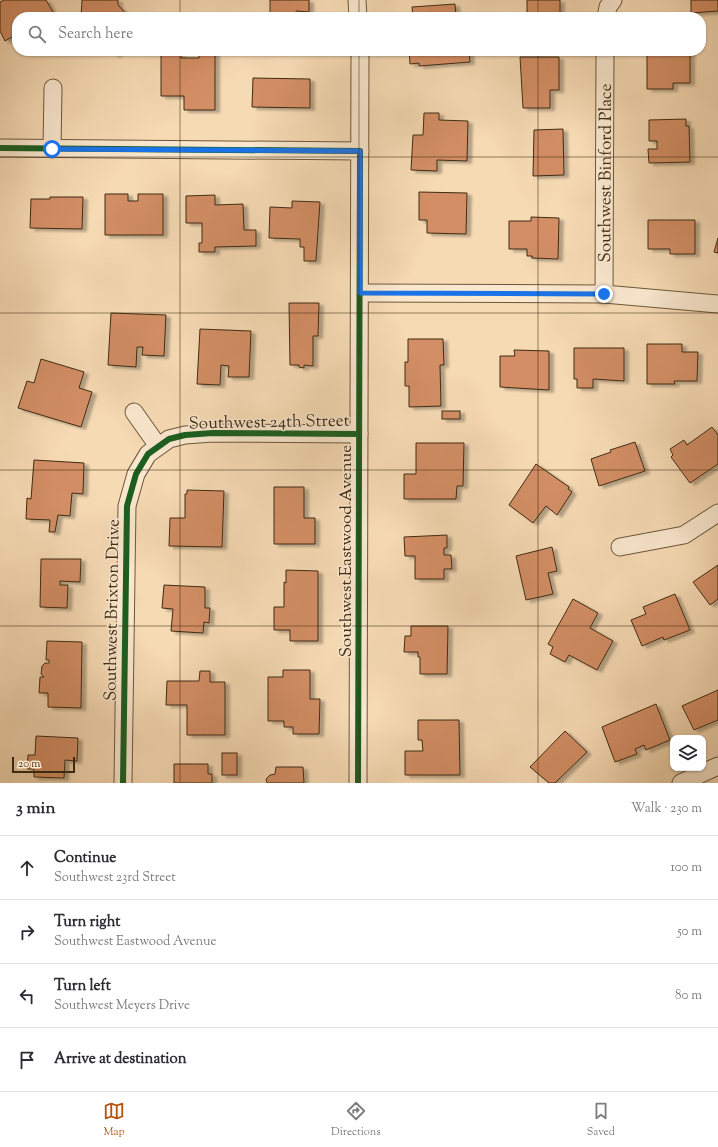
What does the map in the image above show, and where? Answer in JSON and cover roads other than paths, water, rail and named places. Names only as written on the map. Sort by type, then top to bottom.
[{"type":"street","points":[[357,0],[358,12]]},
{"type":"street","points":[[607,12],[608,7],[613,0]]},
{"type":"street","name":"Southwest Eastwood Avenue","points":[[358,783],[360,56]]},
{"type":"street","name":"Southwest Binford Place","points":[[604,294],[605,56]]},
{"type":"street","points":[[52,149],[53,88]]},
{"type":"street","points":[[0,148],[360,151]]},
{"type":"street","points":[[360,293],[604,294],[718,304]]},
{"type":"street","points":[[134,412],[158,446]]},
{"type":"street","name":"Southwest 24th Street","points":[[158,446],[169,439],[185,435],[213,433],[359,434]]},
{"type":"street","name":"Southwest Brixton Drive","points":[[123,783],[127,506],[136,474],[148,454],[158,446]]},
{"type":"street","points":[[620,547],[684,535],[718,513]]},
{"type":"street","points":[[680,783],[718,766]]}]
